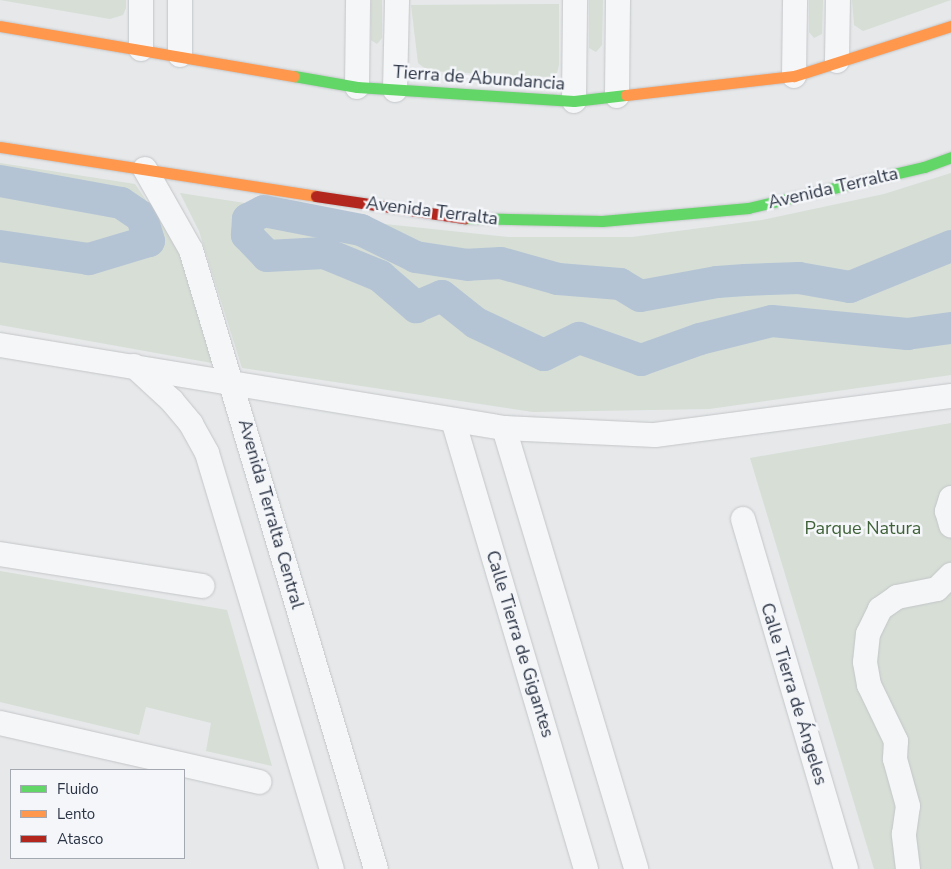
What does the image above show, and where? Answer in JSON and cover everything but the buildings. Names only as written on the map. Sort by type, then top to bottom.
[{"type":"street","points":[[141,0],[141,49]]},
{"type":"street","points":[[180,0],[180,55]]},
{"type":"street","points":[[357,87],[358,0]]},
{"type":"street","points":[[395,90],[397,0]]},
{"type":"street","points":[[574,101],[575,0]]},
{"type":"street","points":[[617,96],[618,0]]},
{"type":"street","points":[[794,76],[795,0]]},
{"type":"street","points":[[837,61],[838,0]]},
{"type":"street","name":"Tierra de Abundancia","points":[[0,26],[180,55],[357,87],[574,101],[794,76],[951,26]]},
{"type":"street","name":"Avenida Terralta","points":[[0,147],[475,220],[602,221],[748,208],[924,167],[951,157]]},
{"type":"street","name":"Avenida Terralta Central","points":[[144,169],[191,250],[376,869]]},
{"type":"street","points":[[0,345],[504,428],[655,435],[951,396]]},
{"type":"street","points":[[134,366],[172,400],[191,424],[207,453],[332,869]]},
{"type":"street","name":"Calle Tierra de Gigantes","points":[[453,420],[586,869]]},
{"type":"street","points":[[504,428],[636,869]]},
{"type":"street","points":[[951,498],[947,511],[951,525]]},
{"type":"street","name":"Calle Tierra de Ángeles","points":[[743,519],[846,869]]},
{"type":"street","points":[[0,554],[202,586]]},
{"type":"street","points":[[908,869],[904,834],[908,806],[894,759],[896,741],[869,685],[865,662],[868,634],[880,608],[897,597],[937,589],[951,575]]},
{"type":"street","points":[[0,723],[260,782]]},
{"type":"green space","points":[[0,0],[126,0],[126,8],[123,15],[110,19]]},
{"type":"green space","points":[[371,0],[382,0],[382,38],[377,44],[371,40]]},
{"type":"green space","points":[[589,0],[603,0],[602,45],[596,52],[589,48]]},
{"type":"green space","points":[[809,0],[823,0],[822,34],[814,38],[809,32]]},
{"type":"green space","points":[[852,0],[951,0],[863,31],[854,25]]},
{"type":"green space","points":[[559,4],[559,65],[557,73],[551,77],[428,71],[418,63],[411,5]]},
{"type":"green space","points":[[0,163],[135,184],[176,244],[212,363],[0,325]]},
{"type":"green space","points":[[951,173],[951,375],[709,409],[533,412],[242,368],[199,231],[180,193],[375,223],[508,237],[632,237],[762,220],[884,194]]},
{"type":"green space","name":"Parque Natura","points":[[951,423],[951,869],[874,869],[750,458]]},
{"type":"green space","points":[[0,571],[227,610],[272,766],[206,751],[211,723],[146,707],[139,735],[0,702]]},
{"type":"waterway","points":[[0,181],[121,203],[142,217],[149,241],[89,259],[0,246]]},
{"type":"waterway","points":[[951,246],[850,287],[799,278],[745,280],[717,282],[640,296],[620,284],[558,279],[501,263],[468,265],[416,257],[361,230],[264,211],[248,219],[247,235],[267,256],[324,253],[380,276],[416,307],[442,296],[476,323],[544,355],[579,338],[641,360],[700,339],[772,321],[907,334],[951,328]]},
{"type":"traffic: fast","points":[[294,76],[357,87],[574,101],[626,95]]},
{"type":"traffic: fast","points":[[464,218],[602,221],[748,208],[924,167],[951,157]]},
{"type":"traffic: slow","points":[[0,26],[294,76]]},
{"type":"traffic: slow","points":[[626,95],[794,76],[951,26]]},
{"type":"traffic: slow","points":[[0,147],[316,196]]},
{"type":"traffic: jam","points":[[316,196],[464,218]]}]
